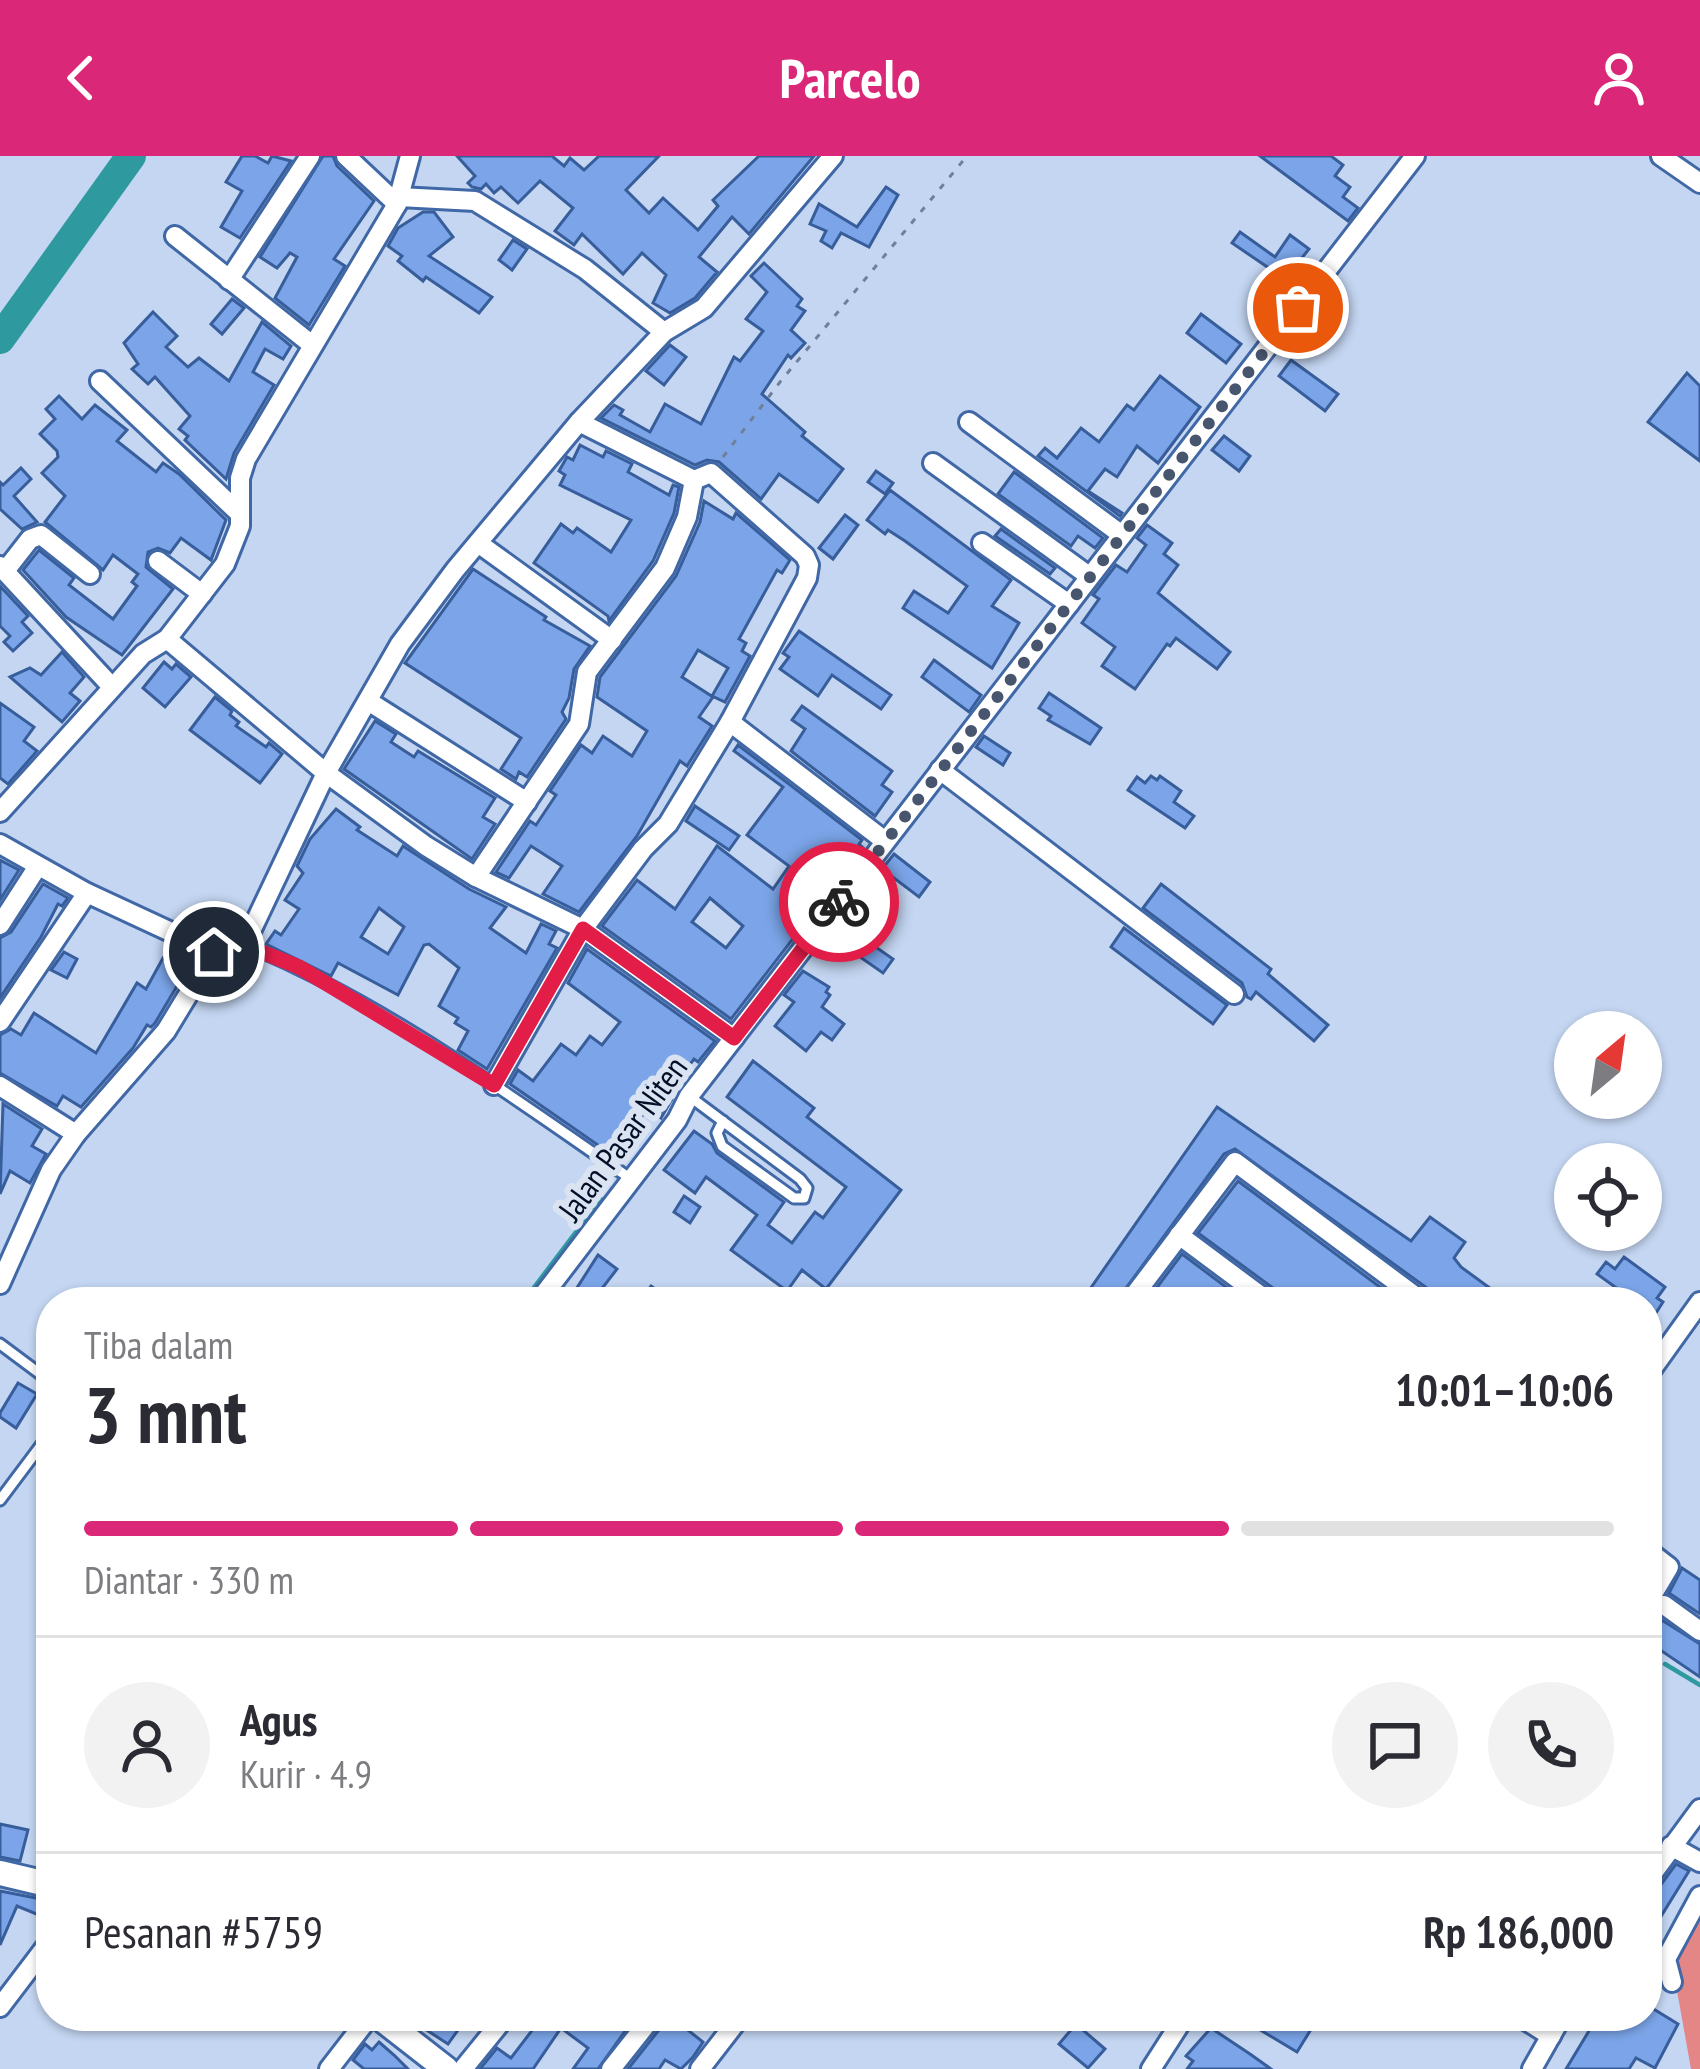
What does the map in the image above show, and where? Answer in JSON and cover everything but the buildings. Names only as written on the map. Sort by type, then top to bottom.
[{"type":"street","points":[[229,280],[310,156]]},
{"type":"street","points":[[346,156],[398,200],[475,201],[585,269],[664,332]]},
{"type":"street","points":[[0,812],[142,654],[167,639],[225,564],[236,541],[240,478],[246,459],[398,200],[410,156]]},
{"type":"street","points":[[0,1284],[8,1244],[76,1134],[232,950],[400,644],[579,422],[664,332],[704,308],[833,156]]},
{"type":"street","name":"Jalan Pasar Niten","points":[[549,1287],[677,1120],[689,1096],[1415,156]]},
{"type":"street","points":[[1670,159],[1700,183]]},
{"type":"street","points":[[175,236],[311,344]]},
{"type":"street","points":[[100,381],[239,513]]},
{"type":"street","points":[[494,1085],[583,929],[643,849],[668,824],[730,722],[807,578],[809,565],[805,556],[703,476],[579,422]]},
{"type":"street","points":[[969,422],[1122,535]]},
{"type":"street","points":[[933,463],[1089,576]]},
{"type":"street","points":[[476,877],[579,724],[586,672],[665,568],[703,476]]},
{"type":"street","points":[[1,562],[41,535],[90,574]]},
{"type":"street","points":[[1,562],[16,538]]},
{"type":"street","points":[[478,543],[612,640]]},
{"type":"street","points":[[982,543],[1069,604]]},
{"type":"street","points":[[158,561],[202,594]]},
{"type":"street","points":[[1,562],[106,693]]},
{"type":"street","points":[[167,639],[326,773],[426,846],[476,877],[583,929],[734,1038]]},
{"type":"street","points":[[368,701],[526,802]]},
{"type":"street","points":[[730,722],[885,842]]},
{"type":"street","points":[[940,770],[1234,994]]},
{"type":"street","points":[[0,844],[87,893],[232,950]]},
{"type":"street","points":[[0,925],[38,866]]},
{"type":"street","points":[[0,1022],[7,996],[87,893]]},
{"type":"street","points":[[0,1086],[76,1134]]},
{"type":"street","points":[[1140,1287],[1235,1162],[1404,1287]]},
{"type":"street","points":[[1179,1234],[1249,1287]]},
{"type":"street","points":[[1662,1355],[1700,1302]]},
{"type":"street","points":[[1662,1605],[1700,1631]]},
{"type":"street","points":[[1662,1859],[1700,1809]]},
{"type":"street","points":[[1671,1846],[1700,1862]]},
{"type":"street","points":[[0,1873],[36,1881]]},
{"type":"street","points":[[1662,1972],[1700,1895]]},
{"type":"street","points":[[0,2007],[36,1960]]},
{"type":"street","points":[[329,2069],[361,2031]]},
{"type":"street","points":[[394,2031],[446,2069]]},
{"type":"street","points":[[463,2069],[494,2031]]},
{"type":"street","points":[[611,2069],[641,2031]]},
{"type":"street","points":[[700,2069],[729,2031]]},
{"type":"street","points":[[1151,2069],[1175,2031]]},
{"type":"street","points":[[1543,2031],[1551,2036]]},
{"type":"street","points":[[1532,2069],[1554,2031]]},
{"type":"lane","points":[[232,950],[299,967],[494,1085],[631,1179]]},
{"type":"lane","points":[[689,1096],[723,1121],[800,1179],[806,1187],[804,1198],[794,1198],[722,1145],[717,1133],[723,1121]]},
{"type":"lane","points":[[0,1344],[36,1371]]},
{"type":"lane","points":[[0,1500],[36,1459]]},
{"type":"path","points":[[703,476],[967,156]]},
{"type":"shaded area","points":[[1700,1902],[1700,2069],[1691,2069],[1671,1957]]},
{"type":"waterway","points":[[0,339],[131,156]]},
{"type":"waterway","points":[[534,1287],[601,1199]]},
{"type":"waterway","points":[[1665,1664],[1700,1685]]},
{"type":"waterway","points":[[0,1992],[36,1944]]},
{"type":"way so far","points":[[839,902],[1298,308]]},
{"type":"route","points":[[214,952],[247,946],[299,967],[494,1085],[583,929],[734,1038],[839,902]]}]
